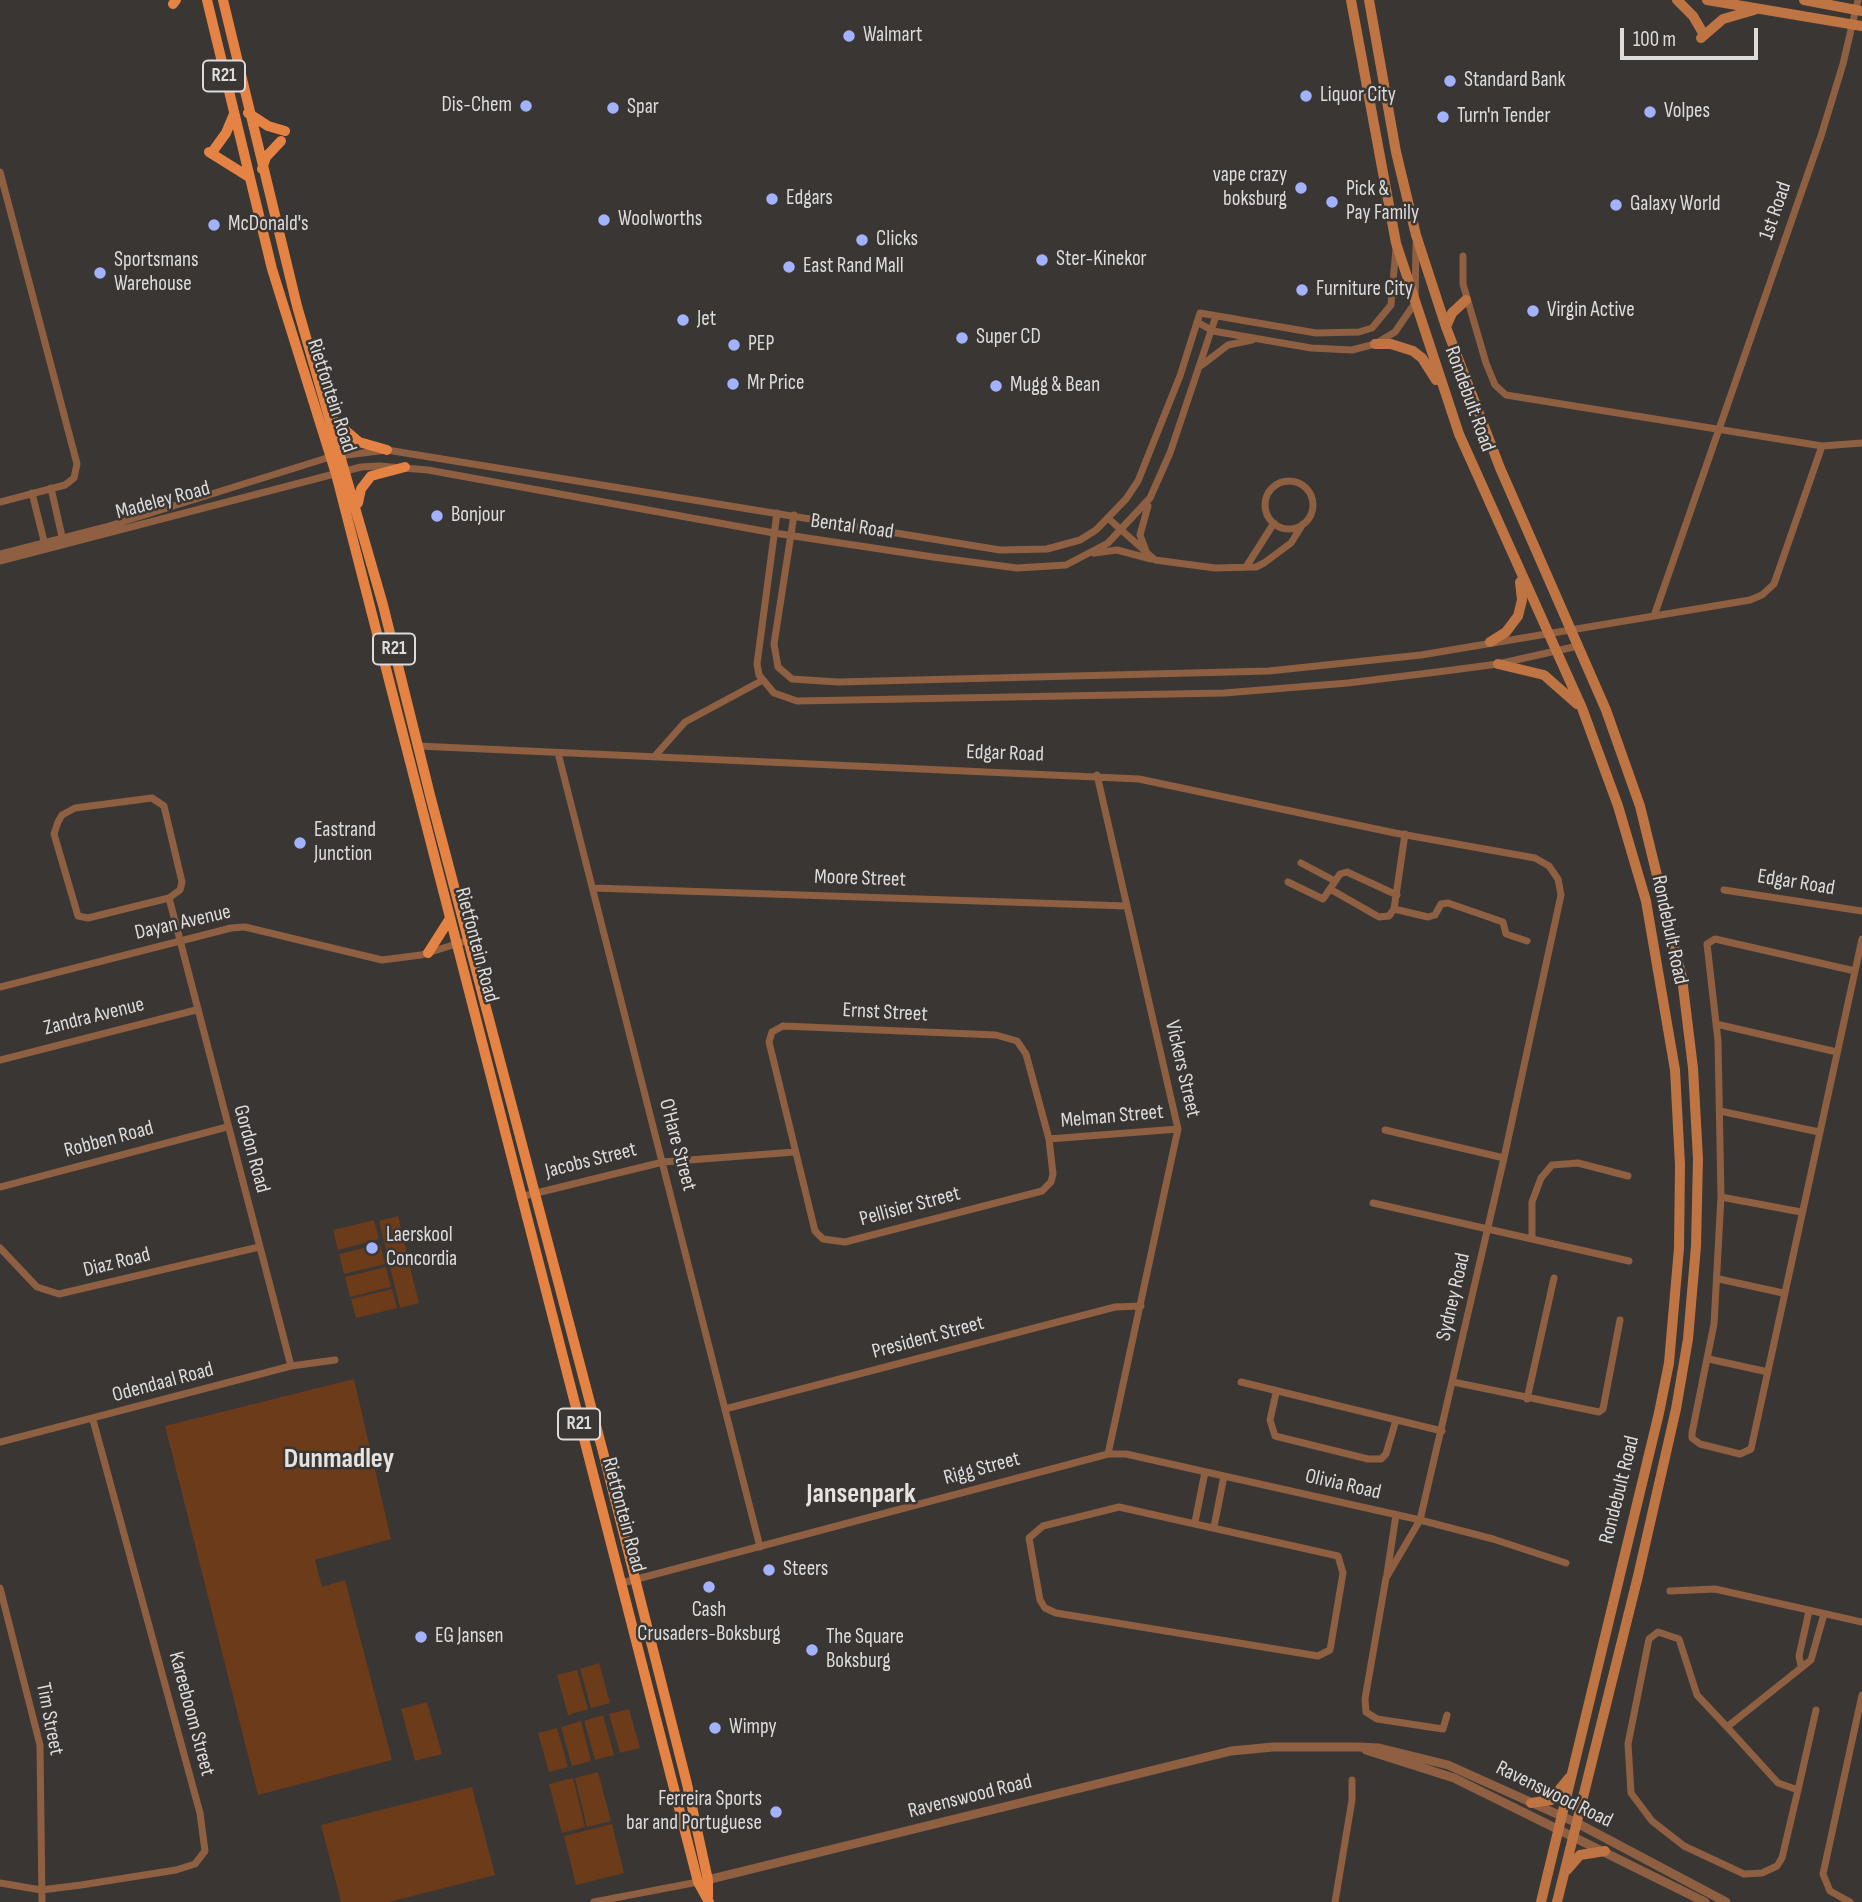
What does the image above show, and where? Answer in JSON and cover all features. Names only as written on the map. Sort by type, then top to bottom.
[{"type":"main road","name":"Rietfontein Road","points":[[207,0],[284,311],[341,473],[449,920],[520,1197],[709,1901]]},
{"type":"main road","name":"Rietfontein Road","points":[[223,0],[248,113],[328,416],[336,456]]},
{"type":"main road","name":"Rondebult Road","points":[[1351,0],[1396,243],[1458,434],[1582,708],[1618,806],[1646,901],[1675,1070],[1681,1165],[1679,1248],[1669,1363],[1541,1902]]},
{"type":"main road","points":[[1677,0],[1693,16],[1702,35],[1723,19],[1757,9]]},
{"type":"main road","points":[[1707,0],[1857,25]]},
{"type":"main road","points":[[1804,0],[1858,7]]},
{"type":"main road","name":"Rondebult Road","points":[[1371,3],[1396,152],[1416,235],[1446,327],[1500,468],[1606,710],[1640,806],[1664,898],[1685,1003],[1693,1068],[1698,1159],[1696,1246],[1688,1339],[1676,1409],[1557,1902]]},
{"type":"main road","points":[[234,113],[226,133],[211,152],[249,177]]},
{"type":"main road","points":[[248,113],[283,136],[266,156],[262,169]]},
{"type":"main road","points":[[1446,327],[1452,313],[1466,300]]},
{"type":"main road","points":[[1375,344],[1391,344],[1413,351],[1422,358],[1445,394]]},
{"type":"main road","points":[[328,416],[359,442],[387,450]]},
{"type":"main road","points":[[357,509],[366,480],[380,472],[405,467]]},
{"type":"main road","name":"Rietfontein Road","points":[[341,473],[357,509],[636,1580],[703,1881]]},
{"type":"main road","points":[[1490,642],[1506,632],[1518,616],[1522,600],[1518,569]]},
{"type":"main road","points":[[1498,664],[1544,675],[1582,708]]},
{"type":"main road","points":[[428,953],[449,920]]},
{"type":"main road","points":[[505,1135],[519,1131]]},
{"type":"main road","points":[[588,1457],[603,1452]]},
{"type":"main road","points":[[1531,1804],[1551,1800],[1573,1773]]},
{"type":"main road","points":[[1565,1872],[1580,1855],[1605,1851]]},
{"type":"street","name":"1st Road","points":[[1654,617],[1821,136],[1857,25],[1858,7]]},
{"type":"street","points":[[0,172],[77,464],[71,482],[0,502]]},
{"type":"street","points":[[1197,322],[1213,331],[1325,349],[1352,350],[1375,344],[1395,332],[1415,303],[1416,235]]},
{"type":"street","points":[[1216,316],[1338,335],[1372,328],[1391,305],[1396,243]]},
{"type":"street","points":[[1463,257],[1461,270],[1466,300],[1495,385],[1506,395],[1822,446],[1862,443]]},
{"type":"street","name":"Bental Road","points":[[336,456],[387,450],[1021,551],[1065,545],[1096,530],[1109,519],[1138,481],[1180,376],[1200,313],[1216,316],[1170,453],[1150,498],[1121,531],[1092,553],[1066,565],[1017,568],[774,533],[405,467],[379,466],[341,473]]},
{"type":"street","points":[[1197,371],[1218,350],[1256,339]]},
{"type":"street","points":[[794,515],[775,656],[778,667],[785,674],[803,681],[1094,677],[1269,671],[1421,654],[1750,600],[1770,589],[1781,567],[1822,446]]},
{"type":"street","name":"Madeley Road","points":[[63,541],[336,456]]},
{"type":"street","name":"Madeley Road","points":[[0,554],[341,473]]},
{"type":"street","points":[[1092,553],[1117,551],[1198,568],[1256,567],[1291,543],[1312,513],[1312,498],[1304,486],[1290,481],[1276,485],[1267,496],[1266,511],[1274,523],[1285,528],[1304,524]]},
{"type":"street","points":[[51,488],[63,541]]},
{"type":"street","points":[[32,493],[45,545]]},
{"type":"street","points":[[1150,498],[1140,535],[1153,559]]},
{"type":"street","points":[[777,513],[757,664],[763,680],[784,697],[828,703],[1224,693],[1348,683],[1498,664],[1578,646]]},
{"type":"street","points":[[1109,519],[1153,559]]},
{"type":"street","points":[[1246,567],[1274,523]]},
{"type":"street","name":"Madeley Road","points":[[0,561],[45,545]]},
{"type":"street","points":[[654,757],[685,722],[763,680]]},
{"type":"street","name":"Edgar Road","points":[[418,746],[1097,775],[1176,786],[1535,858],[1555,872],[1561,895]]},
{"type":"street","name":"O'Hare Street","points":[[558,753],[760,1547]]},
{"type":"street","name":"Vickers Street","points":[[1097,775],[1178,1129],[1108,1454]]},
{"type":"street","points":[[152,798],[162,802],[182,882],[178,892],[169,898],[88,918],[78,916],[54,834],[62,815],[75,808],[152,798]]},
{"type":"street","points":[[1330,889],[1379,917],[1389,916],[1394,909],[1405,834]]},
{"type":"street","points":[[1301,863],[1335,881]]},
{"type":"street","points":[[1288,882],[1321,900],[1343,872],[1350,872],[1396,895]]},
{"type":"street","name":"Moore Street","points":[[593,888],[1126,906]]},
{"type":"street","name":"Edgar Road","points":[[1724,890],[1862,911]]},
{"type":"street","name":"Sydney Road","points":[[1447,1715],[1443,1728],[1377,1719],[1366,1712],[1365,1699],[1386,1578],[1420,1520],[1504,1158],[1561,895]]},
{"type":"street","name":"Gordon Road","points":[[169,898],[196,1010],[291,1366]]},
{"type":"street","points":[[1394,909],[1428,917],[1435,915],[1441,904],[1448,903],[1503,922],[1506,934],[1527,940]]},
{"type":"street","name":"Dayan Avenue","points":[[0,987],[240,927],[374,959],[394,960],[469,940]]},
{"type":"street","points":[[1855,971],[1721,940],[1709,941],[1706,948],[1716,1024],[1721,1197],[1719,1279],[1709,1359],[1692,1438],[1695,1442],[1740,1454],[1751,1449],[1862,939]]},
{"type":"street","name":"Zandra Avenue","points":[[0,1060],[196,1010]]},
{"type":"street","points":[[1716,1024],[1837,1052]]},
{"type":"street","name":"Ernst Street","points":[[795,1152],[769,1042],[774,1030],[783,1026],[1009,1037],[1023,1045],[1049,1139]]},
{"type":"street","points":[[1720,1111],[1819,1132]]},
{"type":"street","name":"Robben Road","points":[[0,1187],[227,1127]]},
{"type":"street","name":"Melman Street","points":[[1049,1139],[1178,1129]]},
{"type":"street","points":[[1385,1130],[1504,1158]]},
{"type":"street","name":"Pellisier Street","points":[[795,1152],[816,1231],[823,1239],[839,1243],[1042,1191],[1053,1174],[1049,1139]]},
{"type":"street","name":"Jacobs Street","points":[[520,1197],[663,1161],[795,1152]]},
{"type":"street","points":[[1532,1238],[1532,1202],[1541,1178],[1552,1165],[1578,1163],[1629,1176]]},
{"type":"street","points":[[1721,1197],[1801,1212]]},
{"type":"street","points":[[1373,1203],[1629,1261]]},
{"type":"street","name":"Diaz Road","points":[[0,1248],[37,1287],[59,1294],[259,1247]]},
{"type":"street","points":[[1527,1399],[1554,1278]]},
{"type":"street","points":[[1719,1279],[1783,1293]]},
{"type":"street","name":"President Street","points":[[725,1409],[1115,1307],[1141,1306]]},
{"type":"street","points":[[1452,1382],[1599,1412],[1603,1409],[1620,1320]]},
{"type":"street","points":[[1709,1359],[1768,1372]]},
{"type":"street","name":"Odendaal Road","points":[[0,1442],[93,1420],[291,1366],[335,1360]]},
{"type":"street","points":[[1241,1382],[1276,1393],[1441,1431]]},
{"type":"street","points":[[1276,1393],[1270,1420],[1275,1436],[1332,1451],[1381,1459],[1388,1448],[1395,1420]]},
{"type":"street","name":"Kareeboom Street","points":[[41,1891],[176,1870],[195,1864],[205,1851],[200,1813],[93,1420]]},
{"type":"street","name":"Olivia Road","points":[[1108,1454],[1126,1454],[1420,1520],[1493,1539],[1566,1563]]},
{"type":"street","name":"Rigg Street","points":[[622,1583],[1108,1454]]},
{"type":"street","points":[[1195,1522],[1205,1472]]},
{"type":"street","points":[[1214,1527],[1224,1476]]},
{"type":"street","points":[[1119,1507],[1195,1522],[1338,1556],[1343,1573],[1330,1650],[1318,1656],[1056,1613],[1045,1608],[1040,1600],[1028,1545],[1029,1538],[1043,1526],[1119,1507]]},
{"type":"street","points":[[1386,1578],[1396,1515]]},
{"type":"street","name":"Tim Street","points":[[0,1588],[40,1745],[42,1902]]},
{"type":"street","points":[[1670,1591],[1714,1589],[1862,1622]]},
{"type":"street","points":[[1801,1666],[1799,1656],[1809,1611]]},
{"type":"street","points":[[1727,1727],[1814,1655],[1824,1614]]},
{"type":"street","points":[[1798,1790],[1778,1783],[1697,1695],[1678,1639],[1672,1634],[1652,1634],[1632,1718],[1628,1766],[1635,1801],[1671,1838],[1744,1874],[1772,1870],[1782,1857],[1798,1790],[1816,1710]]},
{"type":"street","points":[[1850,1902],[1830,1891],[1823,1874],[1862,1695]]},
{"type":"street","name":"Ravenswood Road","points":[[594,1902],[703,1881],[1231,1751],[1273,1747],[1358,1747],[1379,1748],[1437,1761],[1577,1823],[1726,1902]]},
{"type":"street","name":"Ravenswood Road","points":[[1358,1747],[1454,1778],[1705,1902]]},
{"type":"street","points":[[1335,1902],[1352,1800],[1352,1780]]},
{"type":"street","points":[[0,1882],[41,1891]]},
{"type":"shaded area","points":[[398,1216],[408,1257],[389,1261],[379,1221]]},
{"type":"shaded area","points":[[374,1220],[379,1239],[338,1250],[333,1230]]},
{"type":"shaded area","points":[[380,1244],[385,1264],[344,1274],[339,1254]]},
{"type":"shaded area","points":[[409,1263],[419,1303],[400,1308],[390,1267]]},
{"type":"shaded area","points":[[386,1267],[391,1287],[350,1297],[345,1277]]},
{"type":"shaded area","points":[[392,1289],[397,1308],[356,1318],[351,1299]]},
{"type":"shaded area","points":[[354,1379],[391,1539],[315,1560],[322,1587],[345,1580],[392,1760],[258,1795],[165,1426]]},
{"type":"shaded area","points":[[599,1663],[610,1703],[591,1708],[580,1669]]},
{"type":"shaded area","points":[[577,1670],[588,1709],[568,1715],[557,1675]]},
{"type":"shaded area","points":[[427,1702],[442,1754],[415,1761],[401,1709]]},
{"type":"shaded area","points":[[629,1709],[640,1748],[620,1753],[609,1714]]},
{"type":"shaded area","points":[[603,1715],[614,1755],[595,1760],[584,1721]]},
{"type":"shaded area","points":[[581,1721],[591,1761],[572,1766],[561,1727]]},
{"type":"shaded area","points":[[557,1728],[568,1767],[549,1772],[538,1733]]},
{"type":"shaded area","points":[[598,1772],[611,1821],[587,1827],[575,1778]]},
{"type":"shaded area","points":[[573,1778],[585,1827],[562,1833],[549,1784]]},
{"type":"shaded area","points":[[472,1787],[495,1875],[389,1902],[341,1902],[321,1825]]},
{"type":"shaded area","points":[[612,1824],[624,1873],[576,1885],[564,1836]]},
{"type":"place","name":"Walmart","points":[[849,36]]},
{"type":"place","name":"Standard Bank","points":[[1450,81]]},
{"type":"place","name":"Liquor City","points":[[1306,96]]},
{"type":"place","name":"Dis-Chem","points":[[526,106]]},
{"type":"place","name":"Spar","points":[[613,108]]},
{"type":"place","name":"Volpes","points":[[1650,112]]},
{"type":"place","name":"Turn'n Tender","points":[[1443,117]]},
{"type":"place","name":"vape crazy boksburg","points":[[1301,188]]},
{"type":"place","name":"Edgars","points":[[772,199]]},
{"type":"place","name":"Pick & Pay Family","points":[[1332,202]]},
{"type":"place","name":"Galaxy World","points":[[1616,205]]},
{"type":"place","name":"Woolworths","points":[[604,220]]},
{"type":"place","name":"McDonald's","points":[[214,225]]},
{"type":"place","name":"Clicks","points":[[862,240]]},
{"type":"place","name":"Ster-Kinekor","points":[[1042,260]]},
{"type":"place","name":"East Rand Mall","points":[[789,267]]},
{"type":"place","name":"Sportsmans Warehouse","points":[[100,273]]},
{"type":"place","name":"Furniture City","points":[[1302,290]]},
{"type":"place","name":"Virgin Active","points":[[1533,311]]},
{"type":"place","name":"Jet","points":[[683,320]]},
{"type":"place","name":"Super CD","points":[[962,338]]},
{"type":"place","name":"PEP","points":[[734,345]]},
{"type":"place","name":"Mr Price","points":[[733,384]]},
{"type":"place","name":"Mugg & Bean","points":[[996,386]]},
{"type":"place","name":"Bonjour","points":[[437,516]]},
{"type":"place","name":"Eastrand Junction","points":[[300,843]]},
{"type":"place","name":"Laerskool Concordia","points":[[372,1248]]},
{"type":"place","name":"Steers","points":[[769,1570]]},
{"type":"place","name":"Cash Crusaders-Boksburg","points":[[709,1587]]},
{"type":"place","name":"EG Jansen","points":[[421,1637]]},
{"type":"place","name":"The Square Boksburg","points":[[812,1650]]},
{"type":"place","name":"Wimpy","points":[[715,1728]]},
{"type":"place","name":"Ferreira Sports bar and Portuguese","points":[[776,1812]]},
{"type":"district","name":"Dunmadley","points":[[339,1460]]},
{"type":"district","name":"Jansenpark","points":[[861,1495]]}]
